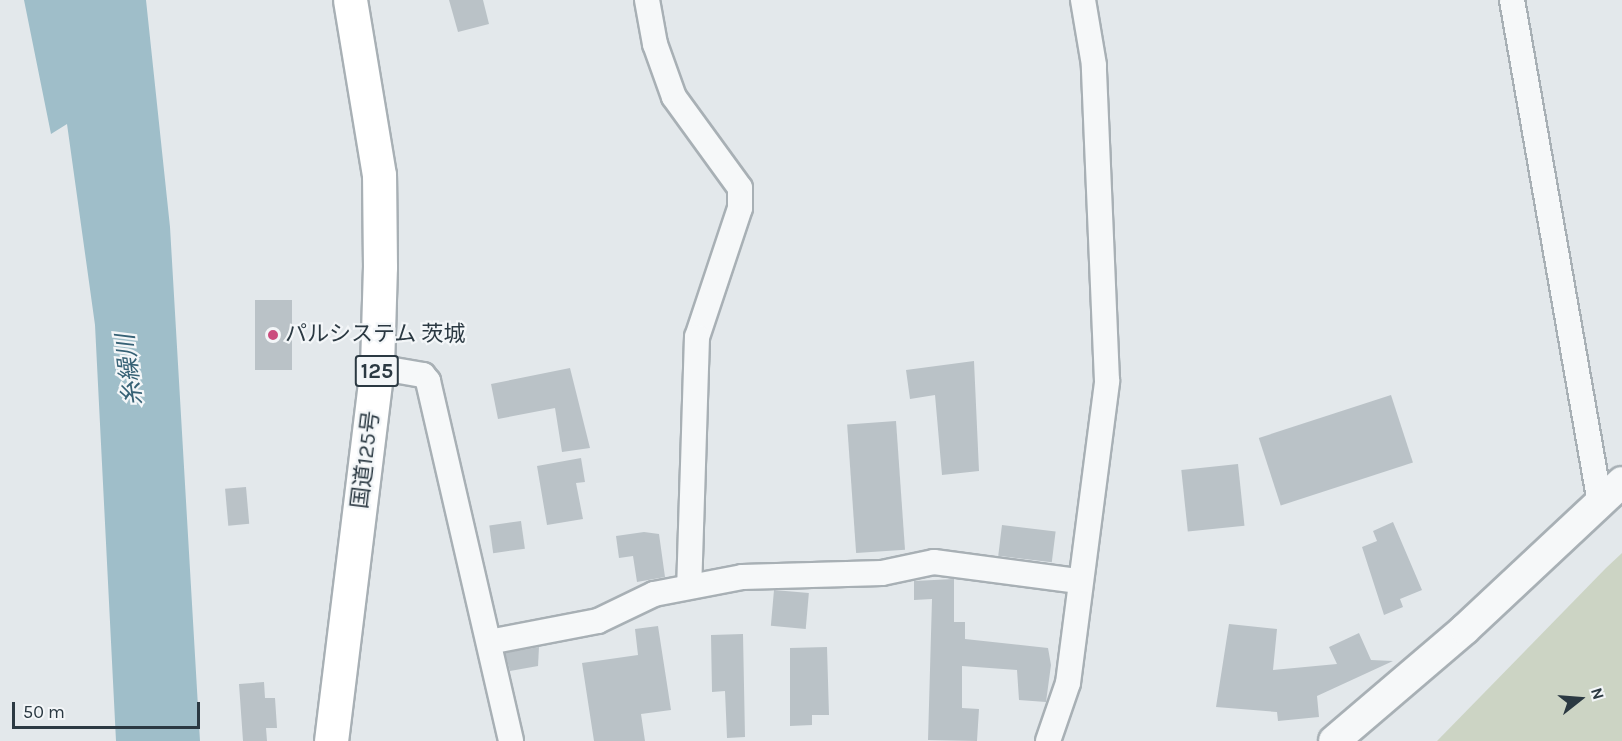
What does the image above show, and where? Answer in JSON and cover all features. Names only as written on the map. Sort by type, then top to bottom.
[{"type":"highway","name":"国道125号","points":[[331,741],[377,367],[378,174],[350,0]]},
{"type":"street","points":[[648,0],[655,44],[674,97],[740,188],[741,208],[696,337],[689,585]]},
{"type":"street","points":[[1048,741],[1068,683],[1079,581],[1107,381],[1094,65],[1083,0]]},
{"type":"street","points":[[1512,0],[1600,503]]},
{"type":"street","points":[[377,367],[423,375],[428,381],[511,741]]},
{"type":"street","points":[[1334,741],[1622,482]]},
{"type":"street","points":[[489,642],[598,621],[631,602],[689,585],[750,576],[882,573],[934,562],[1079,581]]},
{"type":"green space","points":[[1622,553],[1622,741],[1437,741],[1606,568]]},
{"type":"water","name":"糸繰川","points":[[24,0],[146,0],[170,227],[200,741],[116,741],[95,325],[67,124],[51,134]]},
{"type":"building","points":[[449,0],[483,0],[489,24],[458,32]]},
{"type":"building","name":"パルシステム 茨城","points":[[255,300],[292,300],[292,370],[255,370]]},
{"type":"building","points":[[974,361],[979,471],[942,475],[935,395],[910,399],[906,370]]},
{"type":"building","points":[[570,368],[590,448],[562,452],[555,408],[498,419],[491,384]]},
{"type":"building","points":[[1391,395],[1413,463],[1281,505],[1259,438]]},
{"type":"building","points":[[896,421],[905,550],[856,553],[847,424]]},
{"type":"building","points":[[581,458],[585,482],[576,483],[583,519],[547,525],[537,466]]},
{"type":"building","points":[[1238,464],[1244,526],[1188,532],[1181,470]]},
{"type":"building","points":[[246,487],[249,524],[228,526],[225,489]]},
{"type":"building","points":[[521,521],[525,549],[493,553],[489,525]]},
{"type":"building","points":[[1393,522],[1422,590],[1400,599],[1403,607],[1384,615],[1362,547],[1377,541],[1373,531]]},
{"type":"building","points":[[1002,525],[1056,532],[1052,562],[998,556]]},
{"type":"building","points":[[644,532],[659,534],[665,577],[637,582],[633,556],[619,558],[616,536]]},
{"type":"building","points":[[954,579],[954,622],[965,622],[965,639],[1048,648],[1051,665],[1046,702],[1019,700],[1017,670],[962,666],[962,708],[979,709],[977,741],[928,740],[932,599],[914,600],[914,581]]},
{"type":"building","points":[[774,590],[809,593],[806,629],[771,626]]},
{"type":"building","points":[[1229,624],[1277,629],[1273,670],[1337,664],[1329,647],[1359,633],[1371,660],[1393,661],[1317,696],[1319,717],[1278,721],[1277,712],[1216,707]]},
{"type":"building","points":[[658,626],[671,710],[641,714],[645,741],[594,741],[582,663],[638,655],[635,629]]},
{"type":"building","points":[[743,634],[745,737],[727,738],[725,691],[712,692],[711,635]]},
{"type":"building","points":[[539,647],[538,666],[510,671],[505,653]]},
{"type":"building","points":[[827,647],[829,715],[812,715],[812,725],[790,726],[790,648]]},
{"type":"building","points":[[264,682],[265,698],[275,698],[277,728],[266,728],[267,741],[243,741],[239,684]]},
{"type":"place","name":"パルシステム 茨城","points":[[273,335]]}]
